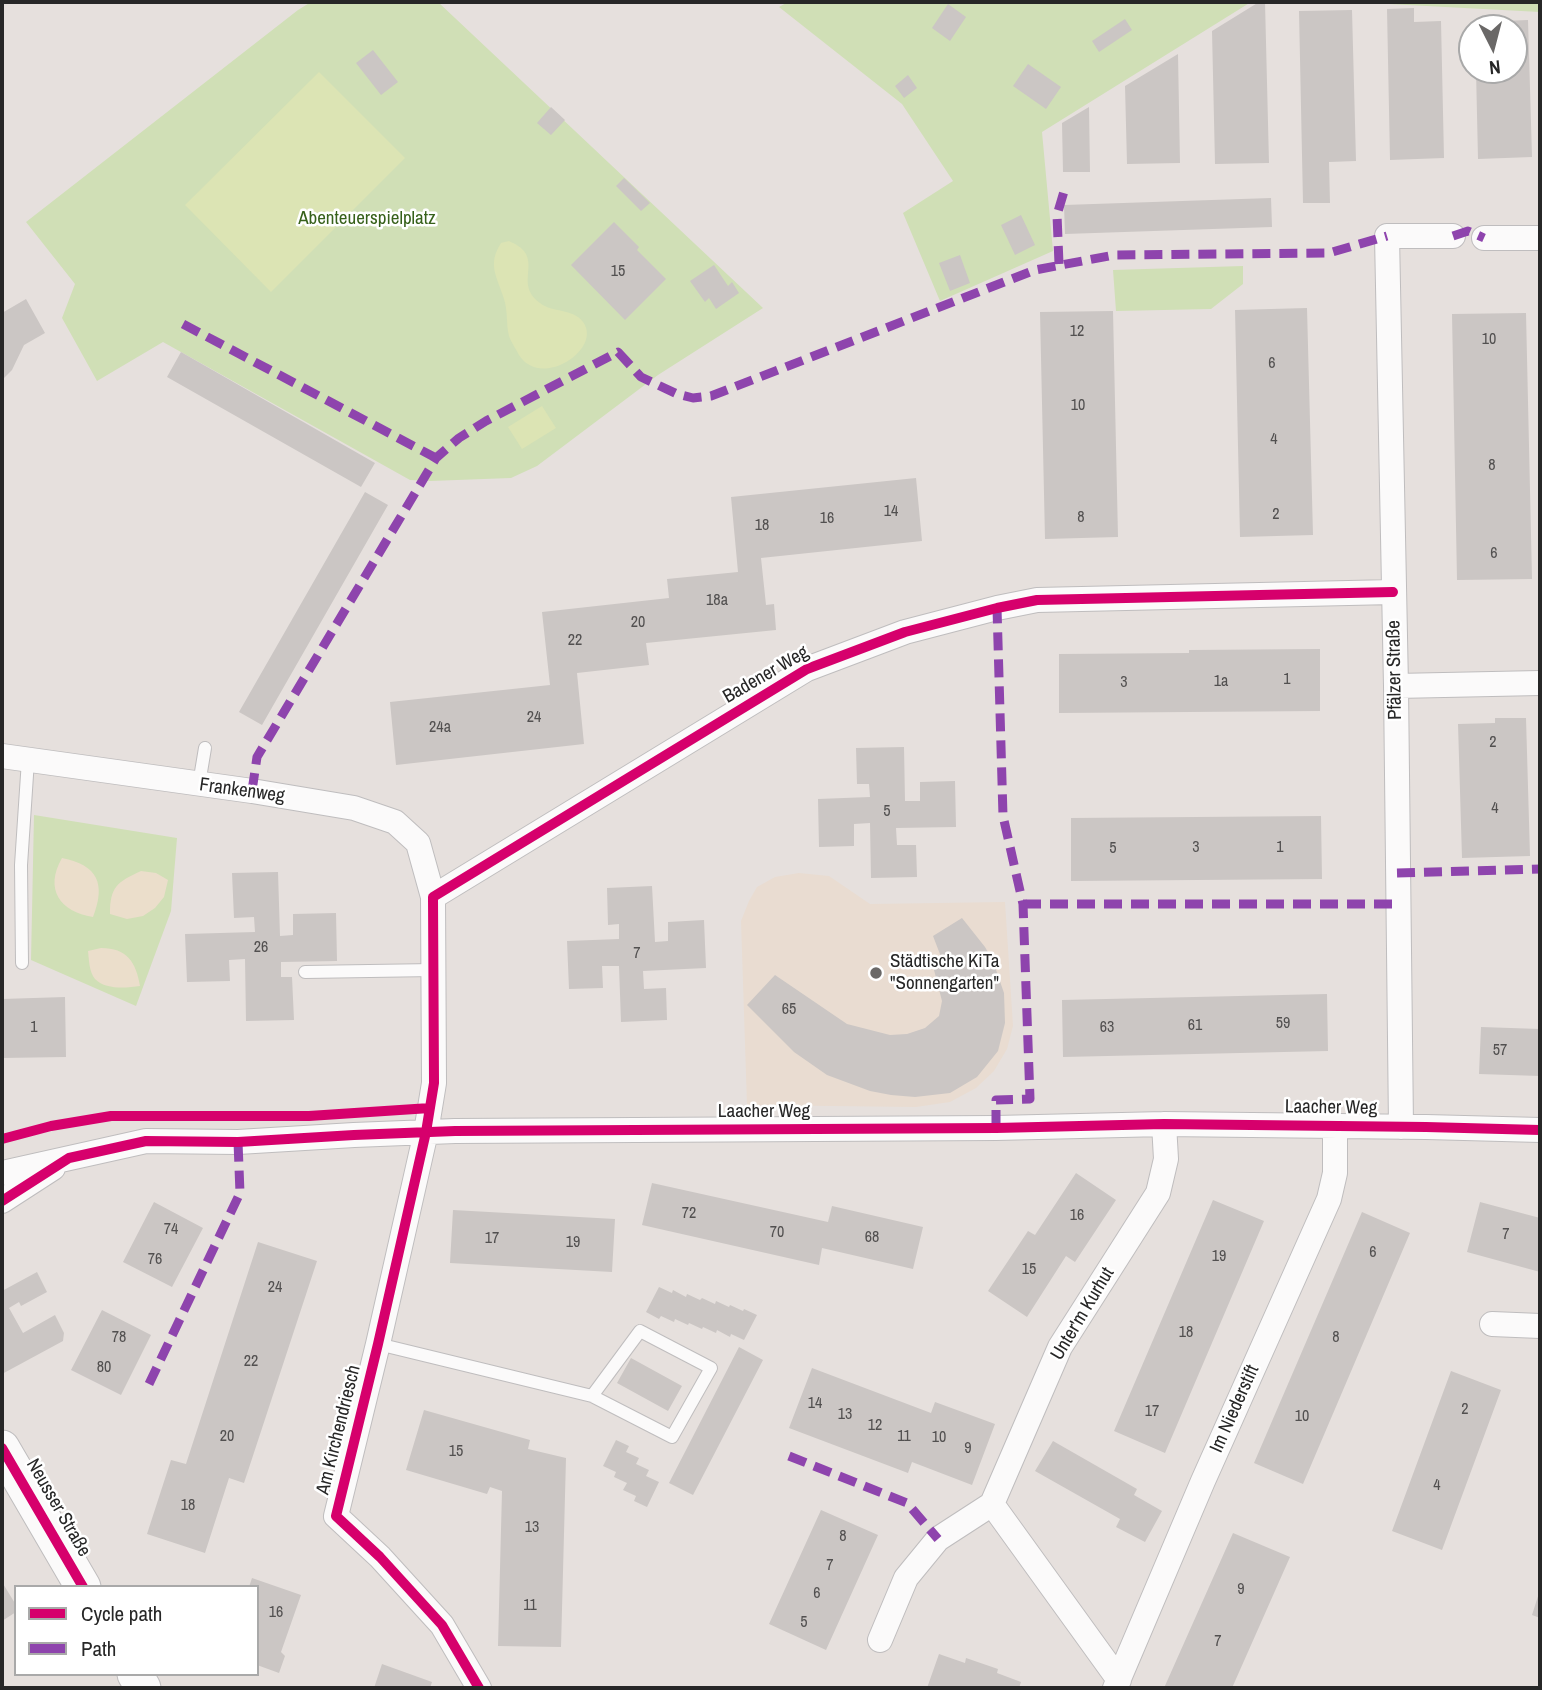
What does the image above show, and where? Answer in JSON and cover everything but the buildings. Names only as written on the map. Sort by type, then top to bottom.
[{"type":"main road","name":"Neusser Straße","points":[[2,1448],[82,1585]]},
{"type":"street","name":"Pfälzer Straße","points":[[1401,1127],[1387,236],[1453,236]]},
{"type":"street","points":[[1484,238],[1540,238]]},
{"type":"street","name":"Badener Weg","points":[[433,897],[807,669],[905,632],[1037,600],[1393,592]]},
{"type":"street","points":[[1396,687],[1540,683]]},
{"type":"street","name":"Frankenweg","points":[[2,756],[354,808],[394,822],[418,843],[433,897]]},
{"type":"street","points":[[426,1132],[434,1083],[433,897]]},
{"type":"street","name":"Laacher Weg","points":[[2,1173],[146,1141],[238,1142],[426,1132],[983,1129],[1164,1124],[1540,1130]]},
{"type":"street","name":"Unter'm Kurhut","points":[[992,1504],[1060,1347],[1158,1193],[1166,1159],[1164,1124]]},
{"type":"street","name":"Im Niederstift","points":[[1117,1684],[1203,1481],[1329,1199],[1335,1173],[1335,1126]]},
{"type":"street","name":"Am Kirchendriesch","points":[[426,1132],[336,1517],[380,1557],[442,1625],[479,1688]]},
{"type":"street","name":"Laacher Weg","points":[[2,1201],[69,1158]]},
{"type":"street","points":[[1492,1324],[1540,1326]]},
{"type":"street","points":[[880,1640],[906,1578],[938,1539],[992,1504],[1117,1684]]},
{"type":"lane","points":[[199,784],[205,748]]},
{"type":"lane","points":[[22,962],[21,865],[28,760]]},
{"type":"lane","points":[[305,972],[434,970]]},
{"type":"lane","points":[[378,1344],[592,1396],[671,1437],[711,1368],[640,1332],[592,1396]]},
{"type":"shaded area","name":"Städtische KiTa \"Sonnengarten\"","points":[[799,873],[829,876],[870,904],[1005,902],[1013,1026],[1007,1049],[994,1071],[976,1088],[950,1102],[916,1107],[747,1105],[741,921],[757,887],[775,877]]},
{"type":"green space","name":"Abenteuerspielplatz","points":[[311,2],[438,2],[763,308],[658,375],[537,466],[511,478],[410,480],[163,342],[97,381],[62,318],[75,284],[26,222]]},
{"type":"green space","points":[[788,2],[1251,2],[1042,132],[1053,251],[940,301],[903,213],[953,181],[902,104],[779,7]]},
{"type":"green space","points":[[1351,2],[1540,2],[1540,12]]},
{"type":"green space","points":[[319,72],[405,158],[271,292],[185,205]]},
{"type":"green space","points":[[509,241],[526,254],[528,285],[533,297],[545,306],[568,312],[583,322],[587,333],[585,343],[567,362],[554,367],[529,365],[519,355],[509,336],[505,304],[494,264],[501,243]]},
{"type":"green space","points":[[1243,266],[1243,284],[1211,309],[1116,311],[1113,270]]},
{"type":"green space","points":[[542,406],[556,428],[522,449],[508,427]]},
{"type":"green space","points":[[34,815],[177,838],[171,911],[136,1006],[31,960]]},
{"type":"sand","points":[[62,858],[84,866],[96,878],[99,895],[93,917],[72,910],[58,897],[55,880]]},
{"type":"sand","points":[[141,871],[156,873],[168,880],[164,897],[155,908],[143,916],[127,919],[110,914],[111,897],[116,886]]},
{"type":"sand","points":[[101,948],[118,951],[129,958],[136,970],[140,986],[110,987],[95,979],[90,969],[88,951]]},
{"type":"marked path","points":[[1059,264],[1057,215],[1065,188]]},
{"type":"marked path","points":[[1453,236],[1468,231],[1484,238]]},
{"type":"marked path","points":[[252,791],[257,757],[436,458],[459,438],[486,421],[618,352],[641,377],[677,394],[693,398],[711,396],[1035,270],[1114,255],[1329,253],[1387,236]]},
{"type":"marked path","points":[[183,324],[436,458]]},
{"type":"marked path","points":[[996,1128],[996,1100],[1030,1099],[1023,904],[1003,816],[997,608]]},
{"type":"marked path","points":[[1397,873],[1540,869]]},
{"type":"marked path","points":[[1023,904],[1397,904]]},
{"type":"marked path","points":[[149,1384],[240,1193],[238,1142]]},
{"type":"marked path","points":[[789,1456],[907,1503],[938,1539]]},
{"type":"cycle path","points":[[479,1688],[442,1625],[380,1557],[336,1516],[426,1132],[434,1083],[433,897],[807,669],[905,632],[1037,600],[1393,592]]},
{"type":"cycle path","points":[[2,1139],[51,1126],[111,1116],[309,1116],[430,1108]]},
{"type":"cycle path","points":[[2,1201],[69,1158],[146,1141],[238,1142],[455,1131],[996,1128],[1164,1124],[1540,1130]]},
{"type":"cycle path","points":[[2,1448],[82,1585]]},
{"type":"place","name":"Städtische KiTa \"Sonnengarten\"","points":[[876,973]]}]
